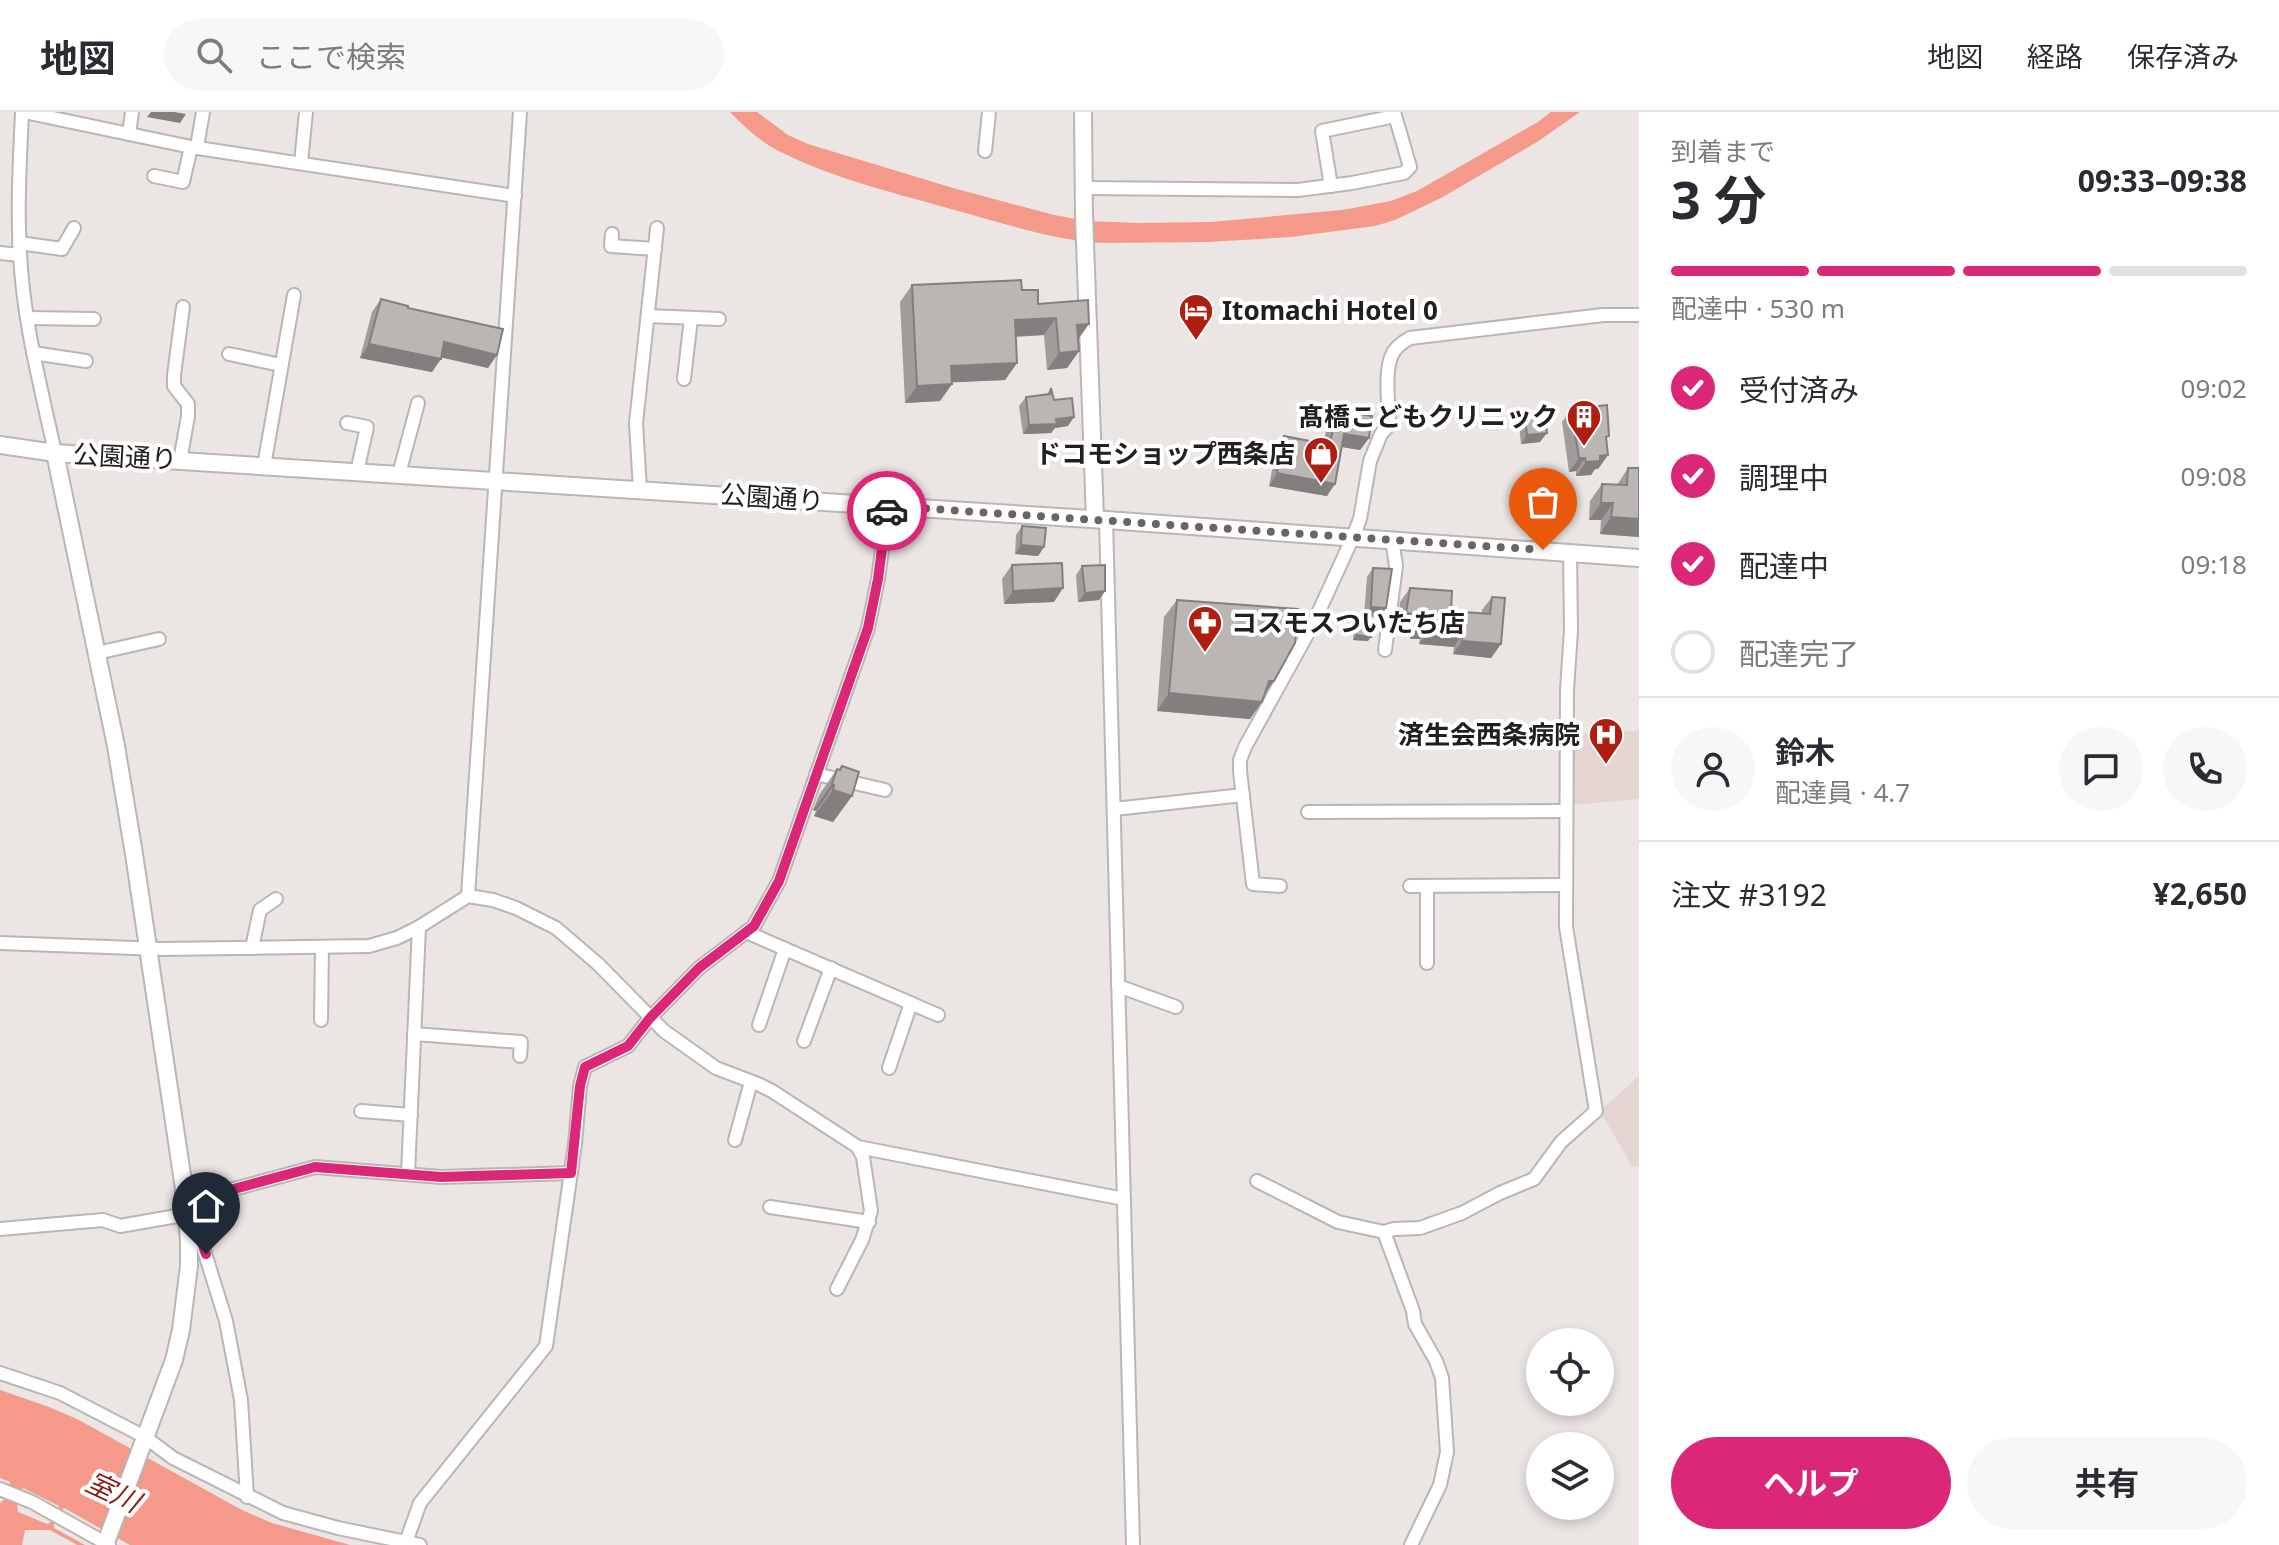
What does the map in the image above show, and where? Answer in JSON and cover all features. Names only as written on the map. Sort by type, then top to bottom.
[{"type":"street","points":[[9,1492],[107,1543],[171,1371],[181,1330],[189,1266],[187,1213],[116,746],[27,318],[20,249],[23,112],[194,147],[515,196]]},
{"type":"street","points":[[129,134],[132,112]]},
{"type":"street","points":[[154,176],[183,182],[203,112]]},
{"type":"street","points":[[301,163],[306,112]]},
{"type":"street","points":[[468,896],[520,112]]},
{"type":"street","points":[[985,151],[989,112]]},
{"type":"street","points":[[1083,112],[1084,244],[1114,809],[1133,1545]]},
{"type":"street","points":[[1084,188],[1298,190],[1331,186],[1404,173],[1410,167],[1394,114],[1322,131],[1331,186]]},
{"type":"street","points":[[0,253],[20,249],[62,249],[74,228]]},
{"type":"street","points":[[640,490],[636,423],[657,228]]},
{"type":"street","points":[[612,234],[611,246],[655,249]]},
{"type":"street","points":[[264,466],[294,295]]},
{"type":"street","points":[[180,461],[188,404],[174,386],[174,375],[183,307]]},
{"type":"street","points":[[1280,886],[1253,884],[1240,760],[1314,622],[1360,519],[1370,461],[1381,434],[1389,425],[1389,368],[1392,355],[1401,343],[1410,338],[1603,315],[1639,315]]},
{"type":"street","points":[[648,316],[719,319]]},
{"type":"street","points":[[27,318],[94,319]]},
{"type":"street","points":[[684,379],[691,318]]},
{"type":"street","points":[[33,353],[86,361]]},
{"type":"street","points":[[229,354],[281,365]]},
{"type":"street","points":[[399,474],[418,403]]},
{"type":"street","points":[[347,423],[367,427],[357,472]]},
{"type":"street","name":"公園通り","points":[[0,445],[55,453],[1101,519],[1639,558]]},
{"type":"street","points":[[406,1542],[420,1503],[546,1346],[585,1067],[628,1046],[650,1018],[699,968],[754,926],[779,881],[868,628],[888,506]]},
{"type":"street","points":[[1385,650],[1396,566],[1392,539]]},
{"type":"street","points":[[1257,1181],[1338,1222],[1384,1232],[1420,1228],[1442,1222],[1534,1179],[1561,1142],[1596,1111],[1566,927],[1570,552]]},
{"type":"street","points":[[97,653],[159,639]]},
{"type":"street","points":[[816,774],[885,790]]},
{"type":"street","points":[[1114,809],[1243,795]]},
{"type":"street","points":[[1308,812],[1566,811]]},
{"type":"street","points":[[1410,886],[1566,885]]},
{"type":"street","points":[[1427,886],[1427,963]]},
{"type":"street","points":[[0,943],[148,949],[369,946],[397,938],[419,927],[468,896],[493,900],[556,928],[598,964],[664,1031],[716,1068],[790,1103],[858,1147],[1124,1199]]},
{"type":"street","points":[[252,948],[260,910],[276,899]]},
{"type":"street","points":[[408,1174],[419,927]]},
{"type":"street","points":[[746,932],[938,1015]]},
{"type":"street","points":[[321,1020],[322,947]]},
{"type":"street","points":[[759,1025],[785,949]]},
{"type":"street","points":[[804,1041],[831,968]]},
{"type":"street","points":[[1118,986],[1176,1007]]},
{"type":"street","points":[[889,1068],[911,1003]]},
{"type":"street","points":[[414,1034],[521,1042],[520,1056]]},
{"type":"street","points":[[735,1140],[751,1082]]},
{"type":"street","points":[[361,1111],[411,1115]]},
{"type":"street","points":[[837,1289],[869,1222],[870,1198],[863,1157],[858,1147]]},
{"type":"street","points":[[0,1229],[103,1220],[120,1226],[187,1213],[315,1167],[441,1177],[571,1173]]},
{"type":"street","points":[[770,1207],[869,1222]]},
{"type":"street","points":[[187,1213],[199,1234],[226,1321],[241,1400],[247,1497]]},
{"type":"street","points":[[1384,1232],[1415,1324],[1436,1361],[1444,1396],[1447,1452],[1440,1485],[1411,1545]]},
{"type":"street","points":[[0,1373],[60,1393],[143,1443],[283,1513],[420,1545]]},
{"type":"shaded area","name":"済生会西条病院","points":[[1639,731],[1639,799],[1573,805],[1574,734]]},
{"type":"shaded area","points":[[1639,1076],[1639,1166],[1632,1166],[1600,1111]]},
{"type":"water","points":[[730,112],[757,112],[788,135],[808,144],[953,188],[1054,215],[1087,221],[1138,223],[1211,222],[1342,210],[1391,201],[1417,191],[1551,112],[1580,112],[1537,142],[1441,198],[1375,226],[1291,237],[1107,243],[1028,230],[844,178],[776,149]]},
{"type":"water","name":"室川","points":[[0,1390],[77,1419],[242,1510],[272,1523],[350,1545],[130,1545],[64,1508],[54,1528],[85,1545],[77,1545],[50,1530],[25,1530],[22,1545],[0,1545],[0,1503],[5,1499],[10,1482],[0,1478]],"holes":[[[23,1488],[59,1506],[47,1524],[18,1512],[17,1504]]]},
{"type":"building","points":[[1021,280],[1022,290],[1038,290],[1038,304],[1088,300],[1089,324],[1077,325],[1079,351],[1059,353],[1056,318],[1015,320],[1017,363],[951,366],[952,384],[917,386],[912,285]]},
{"type":"building","points":[[381,299],[503,329],[497,355],[444,342],[441,359],[369,344]]},
{"type":"building","points":[[1051,388],[1054,400],[1072,398],[1074,417],[1056,419],[1057,424],[1029,425],[1026,397],[1050,394]]},
{"type":"building","points":[[1607,405],[1608,455],[1600,456],[1600,461],[1586,462],[1585,458],[1579,458],[1571,409]]},
{"type":"building","points":[[1336,410],[1372,416],[1369,438],[1344,434],[1335,484],[1277,473],[1284,436],[1330,445]]},
{"type":"building","points":[[1545,413],[1547,433],[1527,435],[1525,415]]},
{"type":"building","points":[[1628,468],[1639,468],[1639,519],[1611,517],[1613,503],[1601,503],[1602,484],[1627,485]]},
{"type":"building","points":[[1022,526],[1046,528],[1044,547],[1021,545]]},
{"type":"building","points":[[1062,563],[1063,588],[1013,591],[1012,565]]},
{"type":"building","points":[[1105,565],[1105,591],[1085,593],[1082,566]]},
{"type":"building","points":[[1373,568],[1392,569],[1386,608],[1371,607]]},
{"type":"building","points":[[1410,588],[1452,591],[1451,611],[1490,614],[1492,597],[1505,598],[1501,644],[1462,641],[1463,633],[1428,631],[1430,626],[1420,625],[1420,621],[1414,620],[1414,614],[1406,613]]},
{"type":"building","points":[[1177,600],[1298,609],[1295,643],[1274,681],[1269,681],[1262,702],[1169,693]]},
{"type":"building","points":[[1357,619],[1373,620],[1371,637],[1356,635]]},
{"type":"building","points":[[842,766],[859,772],[852,796],[833,790],[837,769],[840,770]]},
{"type":"way so far","points":[[887,511],[888,506],[1543,550]]},
{"type":"place","name":"Itomachi Hotel 0","points":[[1196,342]]},
{"type":"place","name":"髙橋こどもクリニック","points":[[1584,448]]},
{"type":"place","name":"ドコモショップ西条店","points":[[1321,485]]},
{"type":"place","name":"コスモスついたち店","points":[[1205,654]]},
{"type":"place","name":"済生会西条病院","points":[[1606,766]]},
{"type":"route","points":[[206,1254],[199,1234],[188,1222],[186,1202],[315,1167],[441,1177],[571,1173],[580,1086],[585,1067],[628,1046],[650,1018],[699,968],[754,926],[779,881],[868,628],[887,511]]}]
